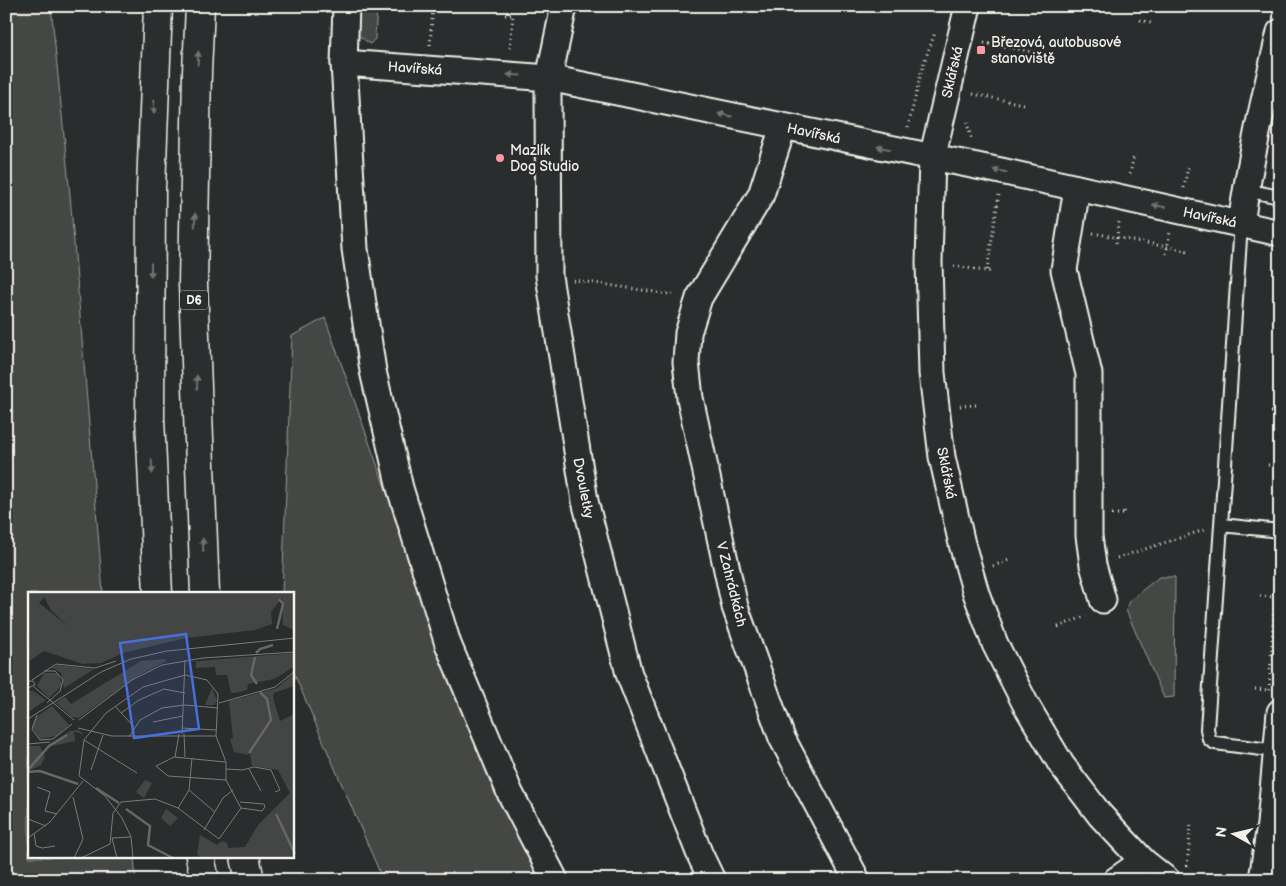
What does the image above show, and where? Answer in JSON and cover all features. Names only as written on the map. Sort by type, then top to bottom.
[{"type":"highway","points":[[158,6],[151,189],[150,408],[158,592]]},
{"type":"highway","name":"D6","points":[[200,6],[193,284],[205,592]]},
{"type":"highway","points":[[200,858],[205,880]]},
{"type":"highway","points":[[245,858],[250,880]]},
{"type":"street","points":[[346,6],[344,63],[356,250],[373,371],[400,488],[448,644],[510,793],[555,880]]},
{"type":"street","name":"Dvouletky","points":[[564,6],[549,78],[548,276],[584,501],[629,674],[700,855],[712,880]]},
{"type":"street","name":"Sklářská","points":[[968,6],[932,158],[928,262],[932,373],[942,456],[962,544],[976,593],[995,644],[1026,705],[1061,764],[1100,815],[1143,860],[1177,875]]},
{"type":"street","points":[[1241,224],[1246,190],[1279,36]]},
{"type":"street","name":"Havířská","points":[[344,63],[549,78],[1077,188],[1280,234]]},
{"type":"street","name":"V Zahrádkách","points":[[783,127],[762,195],[699,298],[688,333],[686,362],[690,398],[735,607],[782,738],[857,880]]},
{"type":"street","points":[[1077,188],[1064,270],[1089,374],[1089,536],[1094,565],[1104,600]]},
{"type":"street","points":[[1262,880],[1275,820],[1277,751],[1274,701]]},
{"type":"street","points":[[1116,880],[1143,860]]},
{"type":"lane","points":[[1246,190],[1280,197]]},
{"type":"lane","points":[[1241,224],[1207,729],[1209,739],[1214,743],[1277,751]]},
{"type":"lane","points":[[1221,525],[1280,531]]},
{"type":"path","points":[[430,46],[433,7],[444,9]]},
{"type":"path","points":[[505,15],[513,15],[509,54]]},
{"type":"path","points":[[1140,20],[1154,24]]},
{"type":"path","points":[[904,131],[908,127],[923,65],[938,27]]},
{"type":"path","points":[[981,51],[986,33]]},
{"type":"path","points":[[983,43],[1034,52]]},
{"type":"path","points":[[971,101],[974,86]]},
{"type":"path","points":[[972,94],[1023,104]]},
{"type":"path","points":[[968,114],[968,126],[972,140],[977,145]]},
{"type":"path","points":[[1129,177],[1134,155]]},
{"type":"path","points":[[1182,196],[1188,166]]},
{"type":"path","points":[[987,270],[1000,186]]},
{"type":"path","points":[[1116,243],[1120,219]]},
{"type":"path","points":[[1070,229],[1189,251]]},
{"type":"path","points":[[1166,254],[1170,229]]},
{"type":"path","points":[[952,265],[992,272]]},
{"type":"path","points":[[548,276],[699,298]]},
{"type":"path","points":[[1271,412],[1280,413]]},
{"type":"path","points":[[1268,465],[1280,466]]},
{"type":"path","points":[[1094,565],[1221,525]]},
{"type":"path","points":[[986,569],[1009,560]]},
{"type":"path","points":[[1260,596],[1275,597]]},
{"type":"path","points":[[1255,689],[1274,701]]},
{"type":"path","points":[[1177,875],[1191,823]]},
{"type":"shaded area","points":[[6,6],[51,6],[70,195],[103,592],[28,592],[28,858],[134,858],[136,880],[6,880]]},
{"type":"shaded area","points":[[357,6],[377,6],[375,39],[370,44],[358,35]]},
{"type":"shaded area","points":[[325,318],[473,735],[542,880],[383,880],[294,673],[294,592],[282,592],[292,336]]},
{"type":"shaded area","points":[[1159,577],[1175,577],[1174,697],[1164,698],[1126,610],[1129,601]]},
{"type":"place","name":"Březová, autobusové stanoviště","points":[[981,50]]},
{"type":"place","name":"Mazlík Dog Studio","points":[[500,158]]}]
